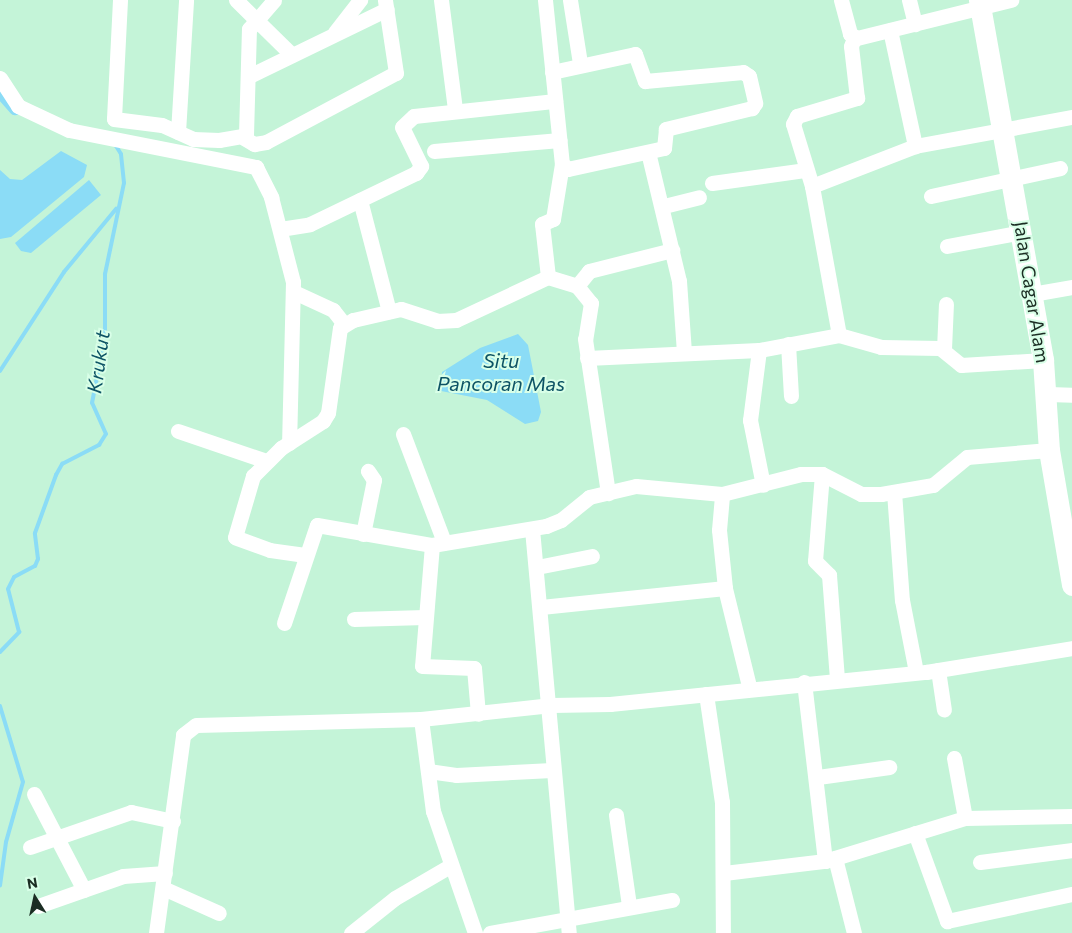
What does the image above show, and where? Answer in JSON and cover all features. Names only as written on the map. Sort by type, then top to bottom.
[{"type":"street","points":[[120,0],[113,116],[178,132],[193,139],[244,138],[254,144],[266,142],[392,76],[398,64],[386,5],[331,36],[249,76]]},
{"type":"street","points":[[178,132],[186,0]]},
{"type":"street","points":[[236,0],[292,55]]},
{"type":"street","points":[[244,138],[249,76],[249,28],[274,0]]},
{"type":"street","points":[[331,36],[360,0]]},
{"type":"street","points":[[441,0],[454,110]]},
{"type":"street","points":[[545,0],[562,164],[553,219],[542,224],[548,278]]},
{"type":"street","points":[[570,0],[580,63]]},
{"type":"street","points":[[839,334],[812,186],[806,170],[794,118],[857,98],[851,46],[854,38],[841,0]]},
{"type":"street","points":[[909,0],[915,24]]},
{"type":"street","points":[[854,38],[915,24],[979,3],[1011,0]]},
{"type":"street","name":"Jalan Cagar Alam","points":[[979,3],[1012,176],[1043,360],[1048,394],[1049,450],[1066,525],[1072,585]]},
{"type":"street","points":[[890,30],[915,146]]},
{"type":"street","points":[[552,72],[580,63],[635,54],[645,81],[739,71],[749,76],[754,107],[666,128],[665,147],[568,169],[562,164]]},
{"type":"street","points":[[0,78],[18,106],[69,130],[256,167],[280,229],[294,292],[289,443]]},
{"type":"street","points":[[280,229],[310,224],[420,170],[404,122],[454,110],[555,101]]},
{"type":"street","points":[[812,186],[915,146],[1072,118]]},
{"type":"street","points":[[434,151],[560,140]]},
{"type":"street","points":[[648,152],[664,206],[672,250],[682,306],[684,352]]},
{"type":"street","points":[[931,196],[1012,176],[1060,168]]},
{"type":"street","points":[[712,183],[806,170]]},
{"type":"street","points":[[664,206],[699,197]]},
{"type":"street","points":[[360,200],[389,311]]},
{"type":"street","points":[[947,246],[1022,232]]},
{"type":"street","points":[[577,286],[588,271],[672,250]]},
{"type":"street","points":[[305,555],[235,539],[244,494],[266,461],[289,443],[323,421],[328,413],[335,340],[344,324],[389,311],[409,310],[437,321],[456,320],[548,278],[577,286],[591,304],[585,333],[587,358],[608,493]]},
{"type":"street","points":[[1032,294],[1072,287]]},
{"type":"street","points":[[294,292],[333,310],[344,324]]},
{"type":"street","points":[[944,349],[946,304]]},
{"type":"street","points":[[587,358],[759,350],[839,334],[881,347],[944,349],[961,365],[1043,360]]},
{"type":"street","points":[[788,344],[791,396]]},
{"type":"street","points":[[759,350],[750,429],[763,485]]},
{"type":"street","points":[[1048,394],[1072,395]]},
{"type":"street","points":[[178,431],[266,461]]},
{"type":"street","points":[[403,434],[438,544],[425,617],[422,666],[474,668],[478,714]]},
{"type":"street","points":[[284,623],[305,555],[317,525],[363,534],[438,544],[532,529],[561,520],[583,500],[654,484],[722,494],[801,474],[822,474],[861,494],[894,492],[932,485],[967,457],[1049,450]]},
{"type":"street","points":[[363,534],[374,480],[368,472]]},
{"type":"street","points":[[822,474],[815,562],[829,575],[837,679]]},
{"type":"street","points":[[894,492],[902,600],[916,672]]},
{"type":"street","points":[[722,494],[719,530],[725,588],[748,686]]},
{"type":"street","points":[[532,529],[551,704],[552,770],[569,933]]},
{"type":"street","points":[[537,567],[592,556]]},
{"type":"street","points":[[541,607],[725,588]]},
{"type":"street","points":[[354,619],[425,617]]},
{"type":"street","points":[[156,933],[173,821],[183,735],[192,726],[421,718],[478,714],[551,704],[574,707],[706,694],[748,686],[938,670],[1072,648]]},
{"type":"street","points":[[938,670],[944,710]]},
{"type":"street","points":[[804,682],[830,859],[854,933]]},
{"type":"street","points":[[706,694],[722,802],[724,933]]},
{"type":"street","points":[[421,718],[432,811],[475,933]]},
{"type":"street","points":[[954,758],[965,818]]},
{"type":"street","points":[[818,777],[889,768]]},
{"type":"street","points":[[428,771],[456,775],[552,770]]},
{"type":"street","points":[[34,794],[84,890]]},
{"type":"street","points":[[30,847],[130,812],[173,821]]},
{"type":"street","points":[[616,815],[629,905]]},
{"type":"street","points":[[724,873],[830,859],[965,818],[1072,816]]},
{"type":"street","points":[[915,833],[949,927],[1072,894]]},
{"type":"street","points":[[980,862],[1072,850]]},
{"type":"street","points":[[351,933],[395,898],[450,866]]},
{"type":"street","points":[[38,906],[123,876],[164,880],[219,913]]},
{"type":"street","points":[[490,933],[566,916],[672,900]]},
{"type":"water","points":[[61,151],[87,165],[84,177],[11,237],[0,239],[0,170],[10,179],[22,180]]},
{"type":"water","points":[[89,180],[101,195],[31,253],[21,251],[15,243]]},
{"type":"water","name":"Situ Pancoran Mas","points":[[518,334],[528,345],[541,412],[538,421],[525,424],[487,400],[441,391],[442,372],[480,348]]},
{"type":"waterway","points":[[0,92],[15,109]]},
{"type":"waterway","name":"Krukut","points":[[0,652],[19,632],[8,589],[14,577],[35,566],[38,559],[35,533],[56,475],[62,464],[99,445],[106,434],[92,403],[105,336],[105,274],[124,183],[121,154],[114,143]]},
{"type":"waterway","points":[[0,371],[64,272],[116,209]]},
{"type":"waterway","name":"Krukut","points":[[0,706],[23,782],[6,842],[0,886]]}]
